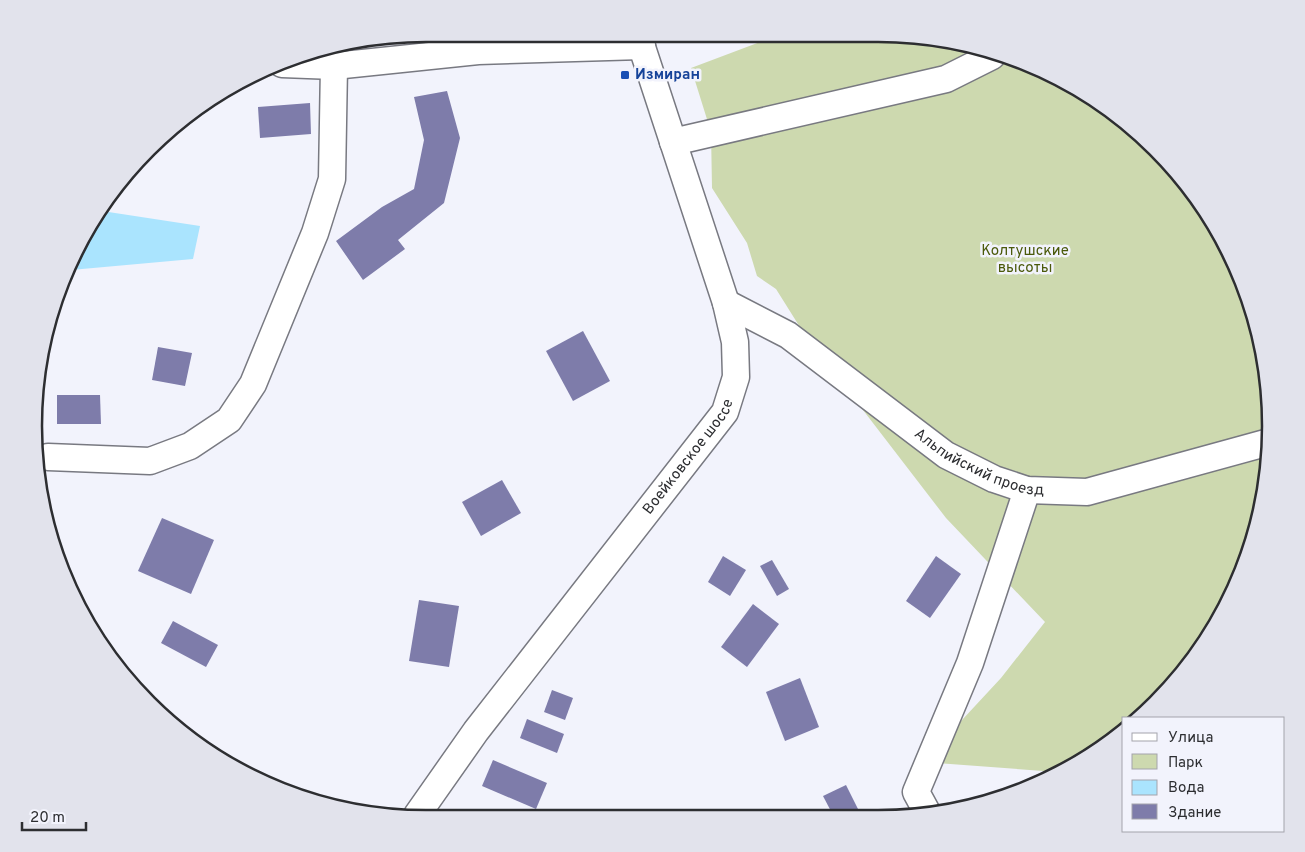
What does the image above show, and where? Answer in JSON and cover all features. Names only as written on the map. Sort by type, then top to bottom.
[{"type":"street","points":[[299,65],[334,66],[478,51],[624,42]]},
{"type":"street","name":"Воейковское шоссе","points":[[420,810],[476,731],[725,412],[736,377],[735,342],[726,303],[640,42]]},
{"type":"street","points":[[673,142],[946,79],[987,59]]},
{"type":"street","points":[[48,457],[150,460],[190,446],[229,420],[252,384],[315,233],[332,179],[334,66]]},
{"type":"street","name":"Альпийский проезд","points":[[726,303],[788,335],[946,455],[994,480],[1027,490],[1087,492],[1262,444]]},
{"type":"street","points":[[924,807],[916,792],[970,663],[1027,490]]},
{"type":"green space","name":"Колтушские высоты","points":[[760,42],[904,43],[954,50],[1002,63],[1049,82],[1071,94],[1092,107],[1132,138],[1167,173],[1183,193],[1198,213],[1223,256],[1242,303],[1249,327],[1255,351],[1262,401],[1262,451],[1259,476],[1255,501],[1242,549],[1223,596],[1211,618],[1198,639],[1167,679],[1132,714],[1128,717],[1122,717],[1122,722],[1112,730],[1092,745],[1049,770],[923,762],[1001,678],[1045,622],[946,518],[803,332],[776,289],[757,276],[747,243],[712,188],[711,132],[691,68]]},
{"type":"water","points":[[108,212],[200,226],[193,259],[76,270]]},
{"type":"building","points":[[447,91],[460,138],[444,203],[398,240],[405,249],[363,280],[336,241],[382,207],[414,189],[424,140],[414,97]]},
{"type":"building","points":[[310,103],[311,134],[260,138],[258,107]]},
{"type":"building","points":[[583,331],[610,381],[573,401],[546,351]]},
{"type":"building","points":[[158,347],[192,353],[185,386],[152,380]]},
{"type":"building","points":[[57,395],[100,395],[101,424],[57,424]]},
{"type":"building","points":[[502,480],[521,513],[481,536],[462,502]]},
{"type":"building","points":[[162,518],[214,540],[191,594],[138,571]]},
{"type":"building","points":[[723,556],[746,570],[730,596],[708,582]]},
{"type":"building","points":[[936,556],[961,574],[930,618],[906,601]]},
{"type":"building","points":[[772,560],[789,589],[777,596],[760,566]]},
{"type":"building","points":[[419,600],[459,606],[449,667],[409,661]]},
{"type":"building","points":[[753,604],[779,624],[747,667],[721,647]]},
{"type":"building","points":[[173,621],[218,645],[206,667],[161,643]]},
{"type":"building","points":[[800,678],[819,727],[785,741],[766,692]]},
{"type":"building","points":[[552,690],[573,698],[565,720],[544,712]]},
{"type":"building","points":[[527,719],[564,734],[557,753],[520,738]]},
{"type":"building","points":[[493,760],[547,783],[536,809],[482,786]]},
{"type":"building","points":[[846,785],[858,810],[830,810],[823,796]]},
{"type":"place","name":"Измиран","points":[[625,75]]}]
